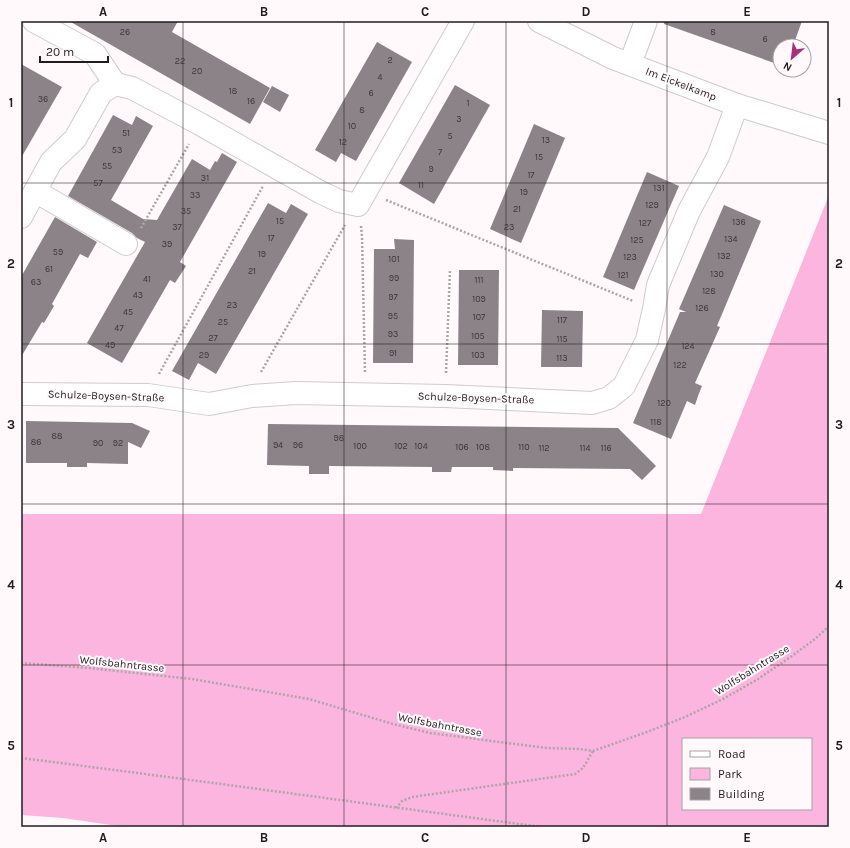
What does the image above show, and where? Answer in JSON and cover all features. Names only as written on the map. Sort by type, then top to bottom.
[{"type":"street","points":[[34,21],[95,54],[115,84],[132,88],[200,124],[320,192],[339,201],[358,205],[463,21]]},
{"type":"street","name":"Im Eickelkamp","points":[[539,21],[613,58],[737,105],[829,133]]},
{"type":"street","points":[[630,64],[646,21]]},
{"type":"street","points":[[21,217],[51,162],[75,139],[101,93],[115,84]]},
{"type":"street","name":"Schulze-Boysen-Straße","points":[[21,394],[148,395],[210,404],[247,397],[296,393],[445,396],[592,403],[609,398],[624,386],[647,340],[658,285],[689,211],[718,157],[737,105]]},
{"type":"street","points":[[36,190],[126,244]]},
{"type":"path","points":[[126,244],[137,235],[200,124]]},
{"type":"path","points":[[148,395],[274,167]]},
{"type":"path","points":[[247,397],[339,235],[358,205],[384,200],[654,309]]},
{"type":"path","points":[[358,205],[362,237],[366,395]]},
{"type":"path","points":[[445,396],[450,270]]},
{"type":"path","name":"Wolfsbahntrasse","points":[[21,663],[89,668],[192,679],[309,700],[430,733],[524,746],[593,751],[685,717],[723,699],[758,679],[792,656],[829,626]]},
{"type":"path","points":[[396,808],[402,801],[412,797],[575,774],[584,768],[593,751]]},
{"type":"path","points":[[21,758],[542,827]]},
{"type":"green space","points":[[829,195],[829,827],[124,827],[63,818],[21,815],[21,514],[701,514]]},
{"type":"building","points":[[69,21],[178,21],[172,32],[270,88],[250,124]]},
{"type":"building","points":[[664,21],[802,21],[796,38],[772,38],[772,62],[664,24]]},
{"type":"building","points":[[377,42],[412,62],[356,161],[341,153],[336,162],[315,150]]},
{"type":"building","points":[[21,64],[62,87],[21,158]]},
{"type":"building","points":[[455,85],[490,105],[434,204],[399,183]]},
{"type":"building","points":[[272,86],[289,95],[280,112],[263,102]]},
{"type":"building","points":[[113,115],[132,125],[136,116],[153,126],[111,200],[143,219],[157,220],[192,159],[210,170],[222,153],[237,162],[180,262],[186,266],[175,283],[170,280],[122,363],[87,343],[145,242],[68,196]]},
{"type":"building","points":[[534,124],[565,138],[521,243],[490,229]]},
{"type":"building","points":[[647,172],[679,186],[634,290],[603,277]]},
{"type":"building","points":[[268,203],[286,213],[291,204],[308,214],[216,374],[198,363],[189,380],[172,371]]},
{"type":"building","points":[[724,205],[761,221],[717,326],[720,327],[695,383],[702,386],[695,405],[687,401],[671,439],[633,423],[680,312],[686,312],[679,309]]},
{"type":"building","points":[[55,217],[97,242],[88,258],[80,254],[52,304],[54,306],[44,323],[42,322],[21,357],[21,277]]},
{"type":"building","points":[[394,239],[414,240],[413,363],[373,363],[374,249],[395,249]]},
{"type":"building","points":[[459,270],[499,270],[498,365],[458,365]]},
{"type":"building","points":[[542,310],[583,311],[582,367],[541,367]]},
{"type":"building","points":[[26,421],[132,423],[150,431],[141,448],[128,442],[128,464],[87,463],[87,467],[67,467],[67,463],[26,463]]},
{"type":"building","points":[[268,424],[618,428],[656,466],[642,480],[630,469],[513,468],[513,471],[493,470],[493,467],[452,467],[451,472],[432,472],[432,467],[329,466],[329,474],[309,474],[309,466],[267,465]]}]
